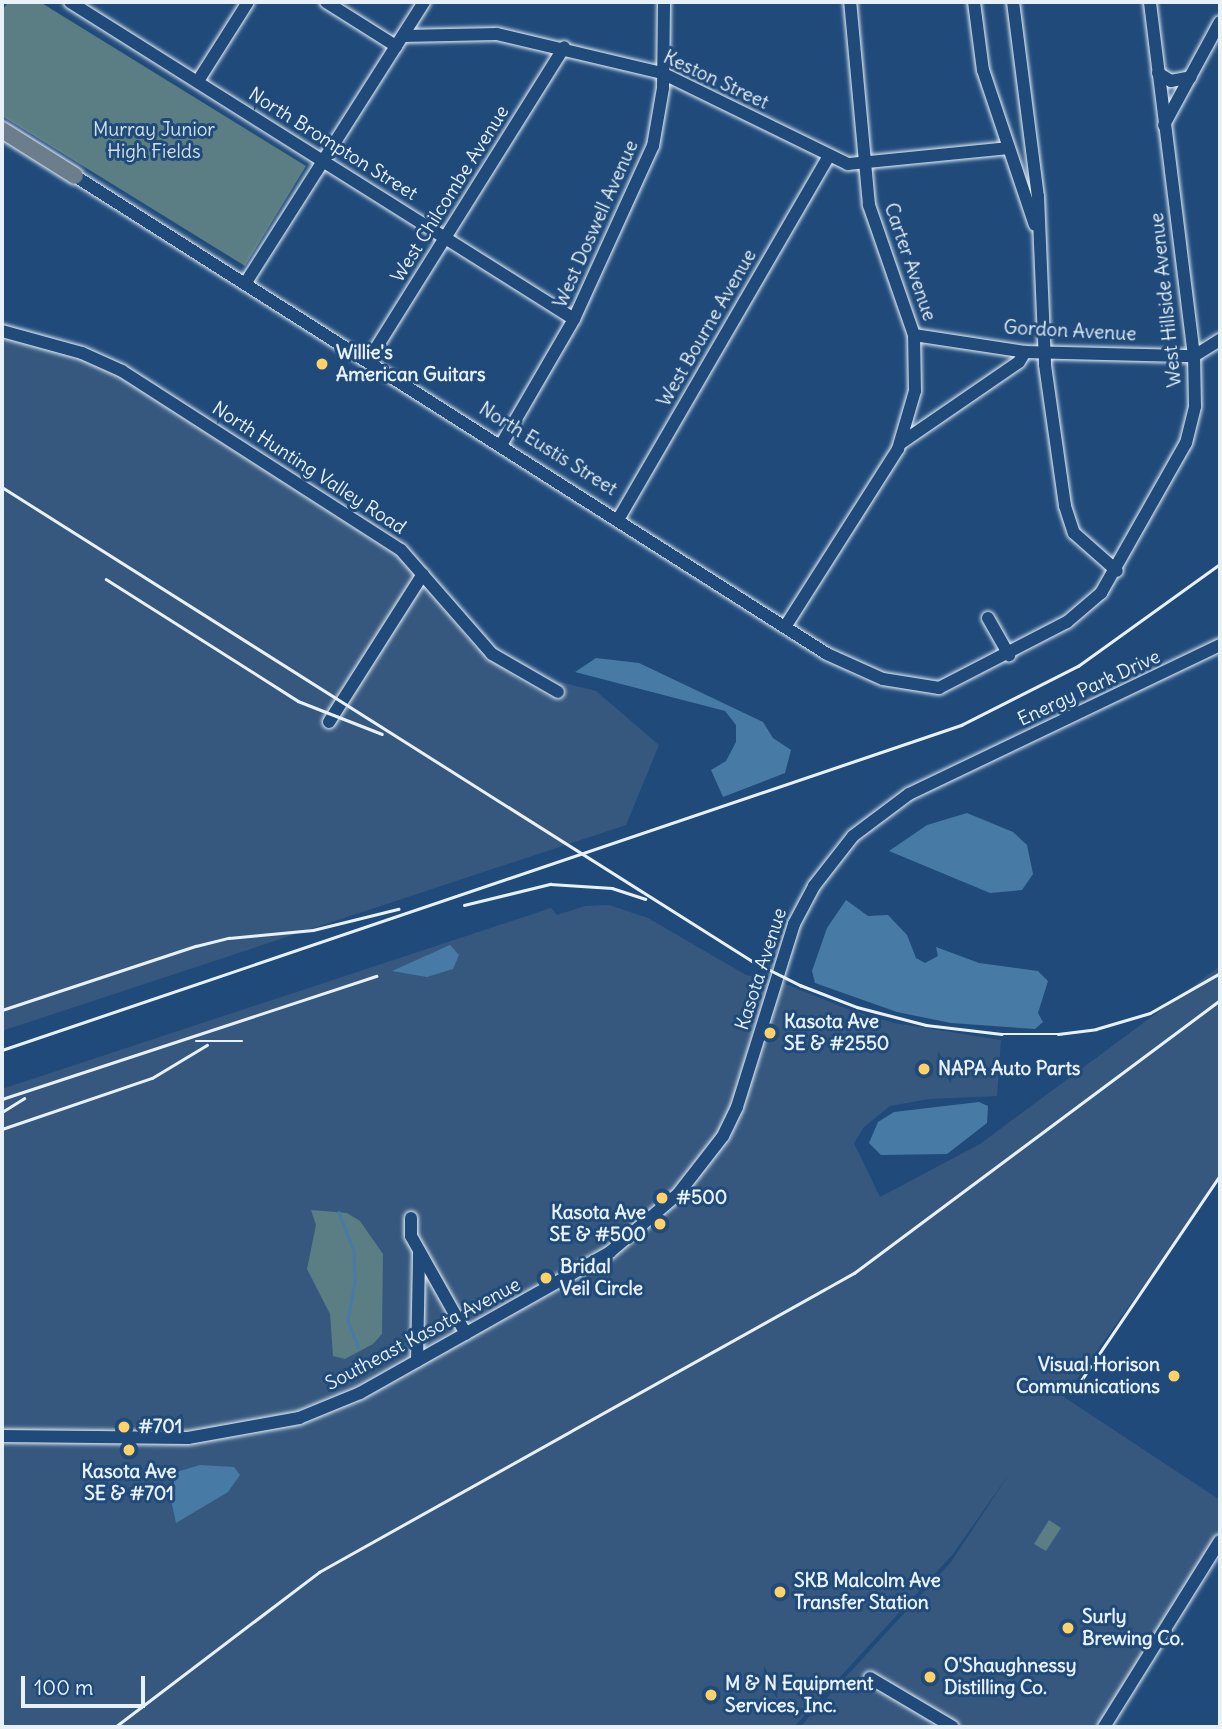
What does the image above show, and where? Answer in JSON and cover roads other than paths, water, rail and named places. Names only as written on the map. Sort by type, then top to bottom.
[{"type":"main road","name":"North Eustis Street","points":[[2,130],[75,176]]},
{"type":"street","name":"North Brompton Street","points":[[70,2],[575,319]]},
{"type":"street","points":[[198,81],[248,2]]},
{"type":"street","points":[[326,2],[399,41]]},
{"type":"street","points":[[245,284],[424,2]]},
{"type":"street","name":"West Doswell Avenue","points":[[502,445],[575,319],[653,146],[662,73],[664,2]]},
{"type":"street","name":"Carter Avenue","points":[[785,627],[901,443],[915,391],[914,335],[875,229],[864,165],[850,2]]},
{"type":"street","points":[[974,2],[983,70],[1038,231]]},
{"type":"street","points":[[1013,2],[1038,196],[1044,353],[1070,526],[1117,571]]},
{"type":"street","name":"West Hillside Avenue","points":[[939,688],[1009,655],[1085,609],[1117,571],[1186,443],[1195,406],[1194,356],[1150,2]]},
{"type":"street","points":[[1164,125],[1220,22]]},
{"type":"street","name":"Keston Street","points":[[399,41],[488,33],[564,47],[662,73],[830,156],[864,165],[1008,148]]},
{"type":"street","name":"West Chilcombe Avenue","points":[[368,361],[564,47]]},
{"type":"street","points":[[1157,74],[1171,81],[1191,77]]},
{"type":"street","name":"West Bourne Avenue","points":[[619,518],[830,156]]},
{"type":"street","name":"North Eustis Street","points":[[75,176],[619,518],[785,627],[865,672],[905,686],[939,688]]},
{"type":"street","name":"North Hunting Valley Road","points":[[2,331],[82,353],[122,371],[401,550],[492,654],[558,692]]},
{"type":"street","name":"Gordon Avenue","points":[[914,335],[1025,352],[1194,356]]},
{"type":"street","points":[[1194,356],[1220,340]]},
{"type":"street","points":[[901,443],[1019,362],[1025,352]]},
{"type":"street","points":[[330,722],[423,573]]},
{"type":"street","points":[[988,618],[1009,655]]},
{"type":"street","name":"Energy Park Drive","points":[[972,763],[1220,645]]},
{"type":"street","name":"Kasota Avenue","points":[[698,1172],[730,1123],[794,924],[814,886],[853,836],[887,807],[972,763]]},
{"type":"street","name":"Southeast Kasota Avenue","points":[[2,1436],[166,1439],[234,1433],[299,1418],[360,1393],[610,1252],[659,1212],[698,1172]]},
{"type":"street","points":[[411,1217],[411,1236],[466,1334]]},
{"type":"street","points":[[417,1361],[419,1252]]},
{"type":"street","points":[[1104,1727],[1220,1541]]},
{"type":"street","points":[[870,1678],[953,1727]]},
{"type":"waterway","points":[[339,1212],[354,1251],[355,1283],[348,1320],[359,1348]]},
{"type":"railway","points":[[2,487],[752,961],[800,985],[857,1007],[926,1025],[1001,1034],[1058,1034],[1096,1029],[1150,1013],[1220,973]]},
{"type":"railway","points":[[2,1050],[961,725],[1078,666],[1220,564]]},
{"type":"railway","points":[[106,579],[298,701],[382,734]]},
{"type":"railway","points":[[464,905],[550,884],[612,888],[645,899]]},
{"type":"railway","points":[[2,1010],[196,946],[229,938],[313,930],[398,909]]},
{"type":"railway","points":[[2,1099],[376,976]]},
{"type":"railway","points":[[115,1727],[319,1572],[854,1273],[1220,1000]]},
{"type":"railway","points":[[196,1041],[242,1041]]},
{"type":"railway","points":[[2,1129],[152,1078],[207,1045]]},
{"type":"railway","points":[[2,1112],[24,1098]]},
{"type":"railway","points":[[1078,1385],[1220,1175]]},
{"type":"place","name":"Willie's American Guitars","points":[[322,364]]},
{"type":"place","name":"Kasota Ave SE & #2550","points":[[770,1033]]},
{"type":"place","name":"NAPA Auto Parts","points":[[924,1069]]},
{"type":"place","name":"#500","points":[[662,1198]]},
{"type":"place","name":"Kasota Ave SE & #500","points":[[660,1224]]},
{"type":"place","name":"Bridal Veil Circle","points":[[546,1278]]},
{"type":"place","name":"Visual Horison Communications","points":[[1174,1376]]},
{"type":"place","name":"#701","points":[[124,1427]]},
{"type":"place","name":"Kasota Ave SE & #701","points":[[129,1450]]},
{"type":"place","name":"SKB Malcolm Ave Transfer Station","points":[[780,1592]]},
{"type":"place","name":"Surly Brewing Co.","points":[[1068,1628]]},
{"type":"place","name":"O'Shaughnessy Distilling Co.","points":[[930,1677]]},
{"type":"place","name":"M & N Equipment Services, Inc.","points":[[711,1695]]},
{"type":"park label","name":"Murray Junior High Fields","points":[[154,141]]}]
